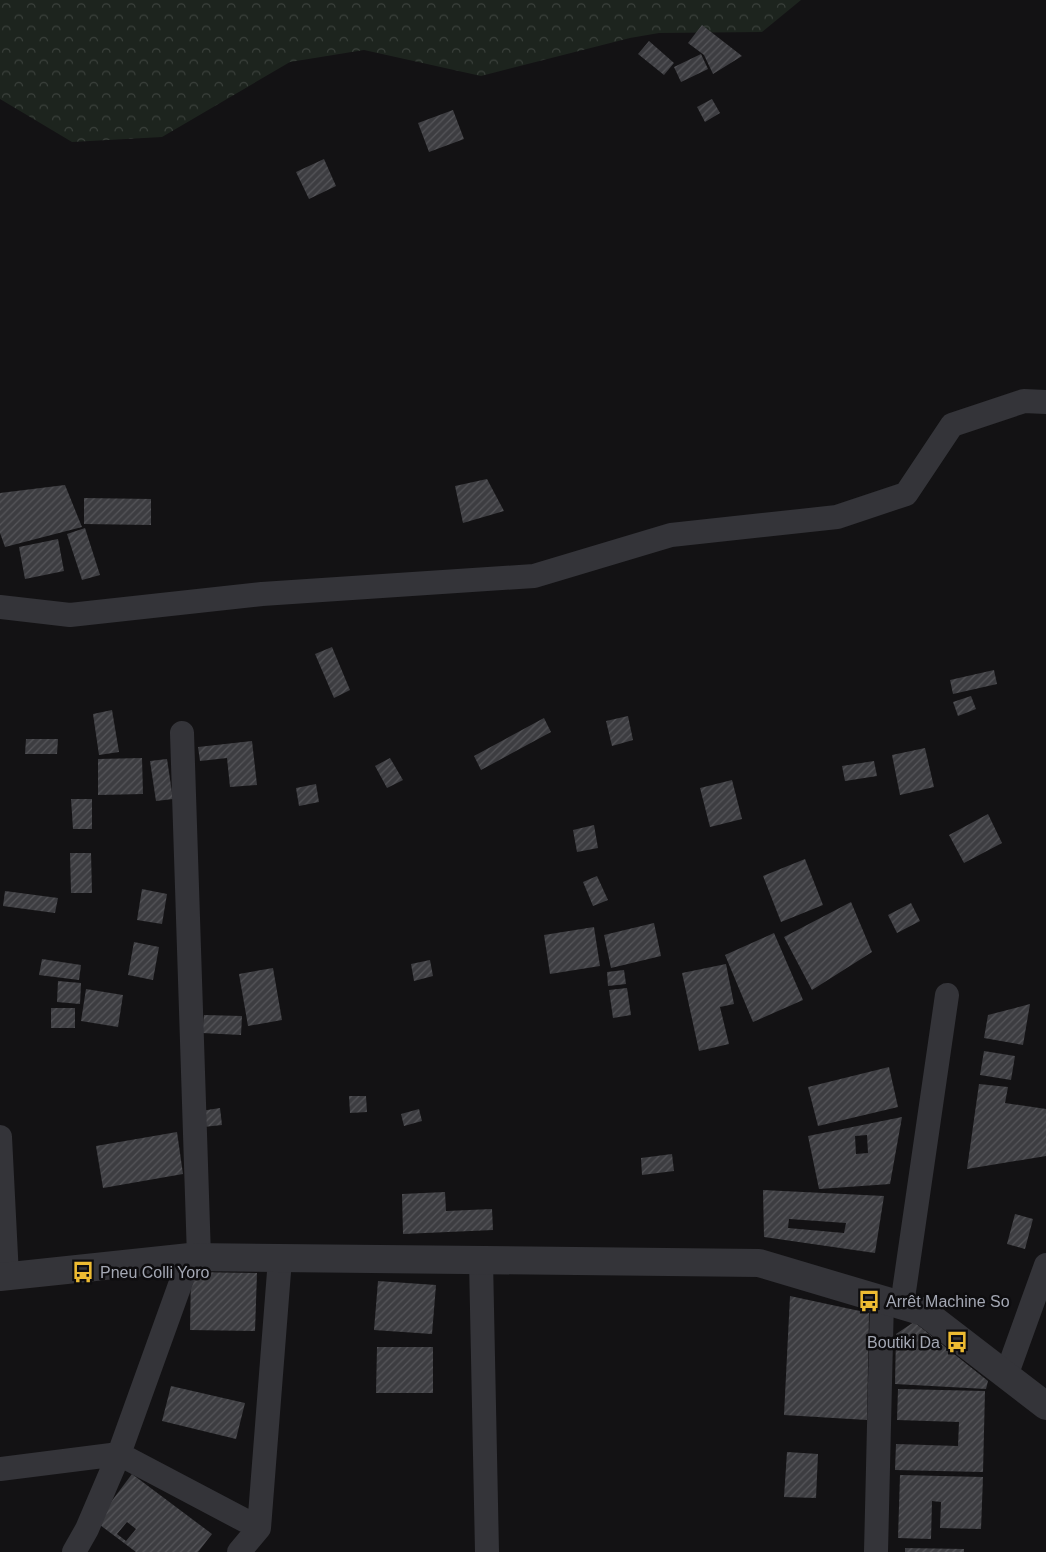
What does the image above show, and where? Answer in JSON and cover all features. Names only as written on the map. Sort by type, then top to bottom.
[{"type":"street","points":[[0,607],[70,615],[262,594],[534,576],[671,535],[837,517],[906,494],[952,425],[1024,401],[1046,402]]},
{"type":"street","points":[[74,1552],[87,1529],[119,1454],[195,1257],[182,733]]},
{"type":"street","points":[[876,1552],[892,1302],[947,995]]},
{"type":"street","points":[[0,1137],[3,1277],[195,1257],[759,1263],[924,1312],[1046,1406]]},
{"type":"street","points":[[240,1552],[259,1528],[280,1259]]},
{"type":"street","points":[[481,1260],[487,1552]]},
{"type":"street","points":[[1006,1376],[1046,1265]]},
{"type":"street","points":[[0,1469],[119,1454],[259,1528]]},
{"type":"green space","points":[[0,0],[801,0],[762,32],[659,33],[630,38],[481,76],[364,50],[290,62],[162,137],[72,142],[0,99]]},
{"type":"building","points":[[702,25],[742,56],[713,74],[704,55],[688,43]]},
{"type":"building","points":[[649,41],[674,63],[664,75],[638,54]]},
{"type":"building","points":[[701,54],[708,69],[681,82],[674,67]]},
{"type":"building","points":[[712,99],[720,113],[705,122],[697,107]]},
{"type":"building","points":[[453,110],[464,139],[429,152],[418,123]]},
{"type":"building","points":[[324,159],[336,186],[309,199],[296,172]]},
{"type":"building","points":[[487,479],[504,511],[463,523],[455,486]]},
{"type":"building","points":[[65,485],[82,527],[5,547],[0,533],[0,493]]},
{"type":"building","points":[[84,498],[151,499],[151,525],[84,524]]},
{"type":"building","points":[[85,528],[100,575],[82,580],[67,534]]},
{"type":"building","points":[[58,539],[64,571],[25,579],[19,547]]},
{"type":"building","points":[[332,647],[350,690],[334,698],[315,654]]},
{"type":"building","points":[[994,670],[997,684],[953,694],[950,680]]},
{"type":"building","points":[[971,696],[976,709],[958,716],[953,702]]},
{"type":"building","points":[[112,710],[119,752],[99,755],[93,714]]},
{"type":"building","points":[[628,716],[633,740],[612,746],[606,721]]},
{"type":"building","points":[[544,718],[551,732],[481,770],[474,756]]},
{"type":"building","points":[[26,739],[58,739],[57,754],[25,754]]},
{"type":"building","points":[[252,741],[257,785],[230,787],[227,758],[200,761],[198,747]]},
{"type":"building","points":[[925,748],[934,787],[900,795],[892,755]]},
{"type":"building","points":[[142,758],[143,794],[98,795],[98,759]]},
{"type":"building","points":[[390,758],[403,780],[387,788],[375,766]]},
{"type":"building","points":[[167,759],[173,799],[156,801],[150,761]]},
{"type":"building","points":[[874,761],[877,776],[845,781],[842,766]]},
{"type":"building","points":[[732,780],[742,819],[710,827],[700,788]]},
{"type":"building","points":[[316,784],[319,802],[299,806],[296,788]]},
{"type":"building","points":[[71,799],[92,799],[92,829],[73,829]]},
{"type":"building","points":[[988,814],[1002,843],[964,863],[949,835]]},
{"type":"building","points":[[594,825],[598,848],[577,852],[573,830]]},
{"type":"building","points":[[70,853],[91,853],[92,893],[71,893]]},
{"type":"building","points":[[805,859],[823,905],[781,922],[763,876]]},
{"type":"building","points":[[597,876],[608,900],[593,906],[583,882]]},
{"type":"building","points":[[142,889],[167,894],[162,924],[137,920]]},
{"type":"building","points":[[5,891],[58,898],[55,913],[3,906]]},
{"type":"building","points":[[851,902],[872,952],[812,990],[784,937]]},
{"type":"building","points":[[911,903],[920,921],[897,933],[888,915]]},
{"type":"building","points":[[654,923],[661,956],[611,968],[604,935]]},
{"type":"building","points":[[594,927],[600,966],[550,974],[544,935]]},
{"type":"building","points":[[774,933],[803,1000],[753,1022],[725,955]]},
{"type":"building","points":[[134,942],[159,947],[153,980],[128,975]]},
{"type":"building","points":[[42,959],[81,965],[79,980],[39,975]]},
{"type":"building","points":[[430,960],[433,976],[414,981],[411,964]]},
{"type":"building","points":[[726,964],[734,1004],[720,1007],[729,1044],[699,1051],[682,973]]},
{"type":"building","points":[[273,968],[282,1020],[248,1026],[239,974]]},
{"type":"building","points":[[624,970],[626,984],[608,986],[607,972]]},
{"type":"building","points":[[58,981],[81,983],[80,1004],[57,1002]]},
{"type":"building","points":[[627,988],[631,1015],[613,1018],[609,990]]},
{"type":"building","points":[[86,989],[123,995],[118,1027],[81,1021]]},
{"type":"building","points":[[1030,1004],[1023,1045],[984,1038],[988,1015]]},
{"type":"building","points":[[51,1008],[75,1008],[75,1028],[51,1028]]},
{"type":"building","points":[[204,1015],[242,1016],[241,1035],[202,1033]]},
{"type":"building","points":[[984,1051],[1015,1056],[1011,1080],[980,1075]]},
{"type":"building","points":[[889,1067],[898,1107],[818,1126],[808,1087]]},
{"type":"building","points":[[979,1084],[1008,1087],[1005,1103],[1046,1109],[1046,1156],[967,1169]]},
{"type":"building","points":[[349,1096],[366,1096],[367,1112],[350,1113]]},
{"type":"building","points":[[220,1108],[222,1125],[203,1127],[201,1111]]},
{"type":"building","points":[[419,1109],[422,1121],[404,1126],[401,1114]]},
{"type":"building","points":[[902,1117],[890,1184],[819,1189],[808,1136]],"holes":[[[867,1135],[868,1153],[856,1154],[855,1136]]]},
{"type":"building","points":[[177,1132],[183,1174],[103,1188],[96,1146]]},
{"type":"building","points":[[672,1154],[674,1171],[642,1175],[641,1158]]},
{"type":"building","points":[[763,1190],[884,1196],[875,1253],[764,1237]],"holes":[[[789,1219],[846,1223],[844,1233],[788,1228]]]},
{"type":"building","points":[[445,1192],[446,1211],[492,1209],[493,1230],[403,1234],[402,1194]]},
{"type":"building","points":[[1015,1214],[1033,1219],[1025,1249],[1007,1244]]},
{"type":"building","points":[[191,1272],[257,1273],[255,1331],[190,1330]]},
{"type":"building","points":[[378,1281],[436,1285],[432,1334],[374,1330]]},
{"type":"building","points":[[790,1296],[869,1313],[867,1420],[784,1415]]},
{"type":"building","points":[[914,1322],[988,1381],[986,1389],[895,1384],[896,1334]]},
{"type":"building","points":[[377,1347],[433,1347],[433,1393],[376,1393]]},
{"type":"building","points":[[171,1386],[245,1403],[236,1439],[162,1421]]},
{"type":"building","points":[[898,1389],[985,1391],[983,1472],[895,1470],[896,1444],[958,1446],[959,1422],[897,1420]]},
{"type":"building","points":[[787,1452],[818,1454],[816,1498],[784,1497]]},
{"type":"building","points":[[132,1474],[212,1534],[198,1552],[136,1552],[96,1522]],"holes":[[[127,1522],[136,1529],[126,1541],[117,1534]]]},
{"type":"building","points":[[900,1475],[983,1477],[981,1529],[940,1528],[941,1502],[932,1501],[931,1539],[898,1538]]},
{"type":"building","points":[[905,1548],[964,1549],[964,1552],[905,1552]]},
{"type":"place","name":"Pneu Colli Yoro","points":[[83,1272]]},
{"type":"place","name":"Arrêt Machine So","points":[[869,1301]]},
{"type":"place","name":"Boutiki Da","points":[[957,1342]]}]
